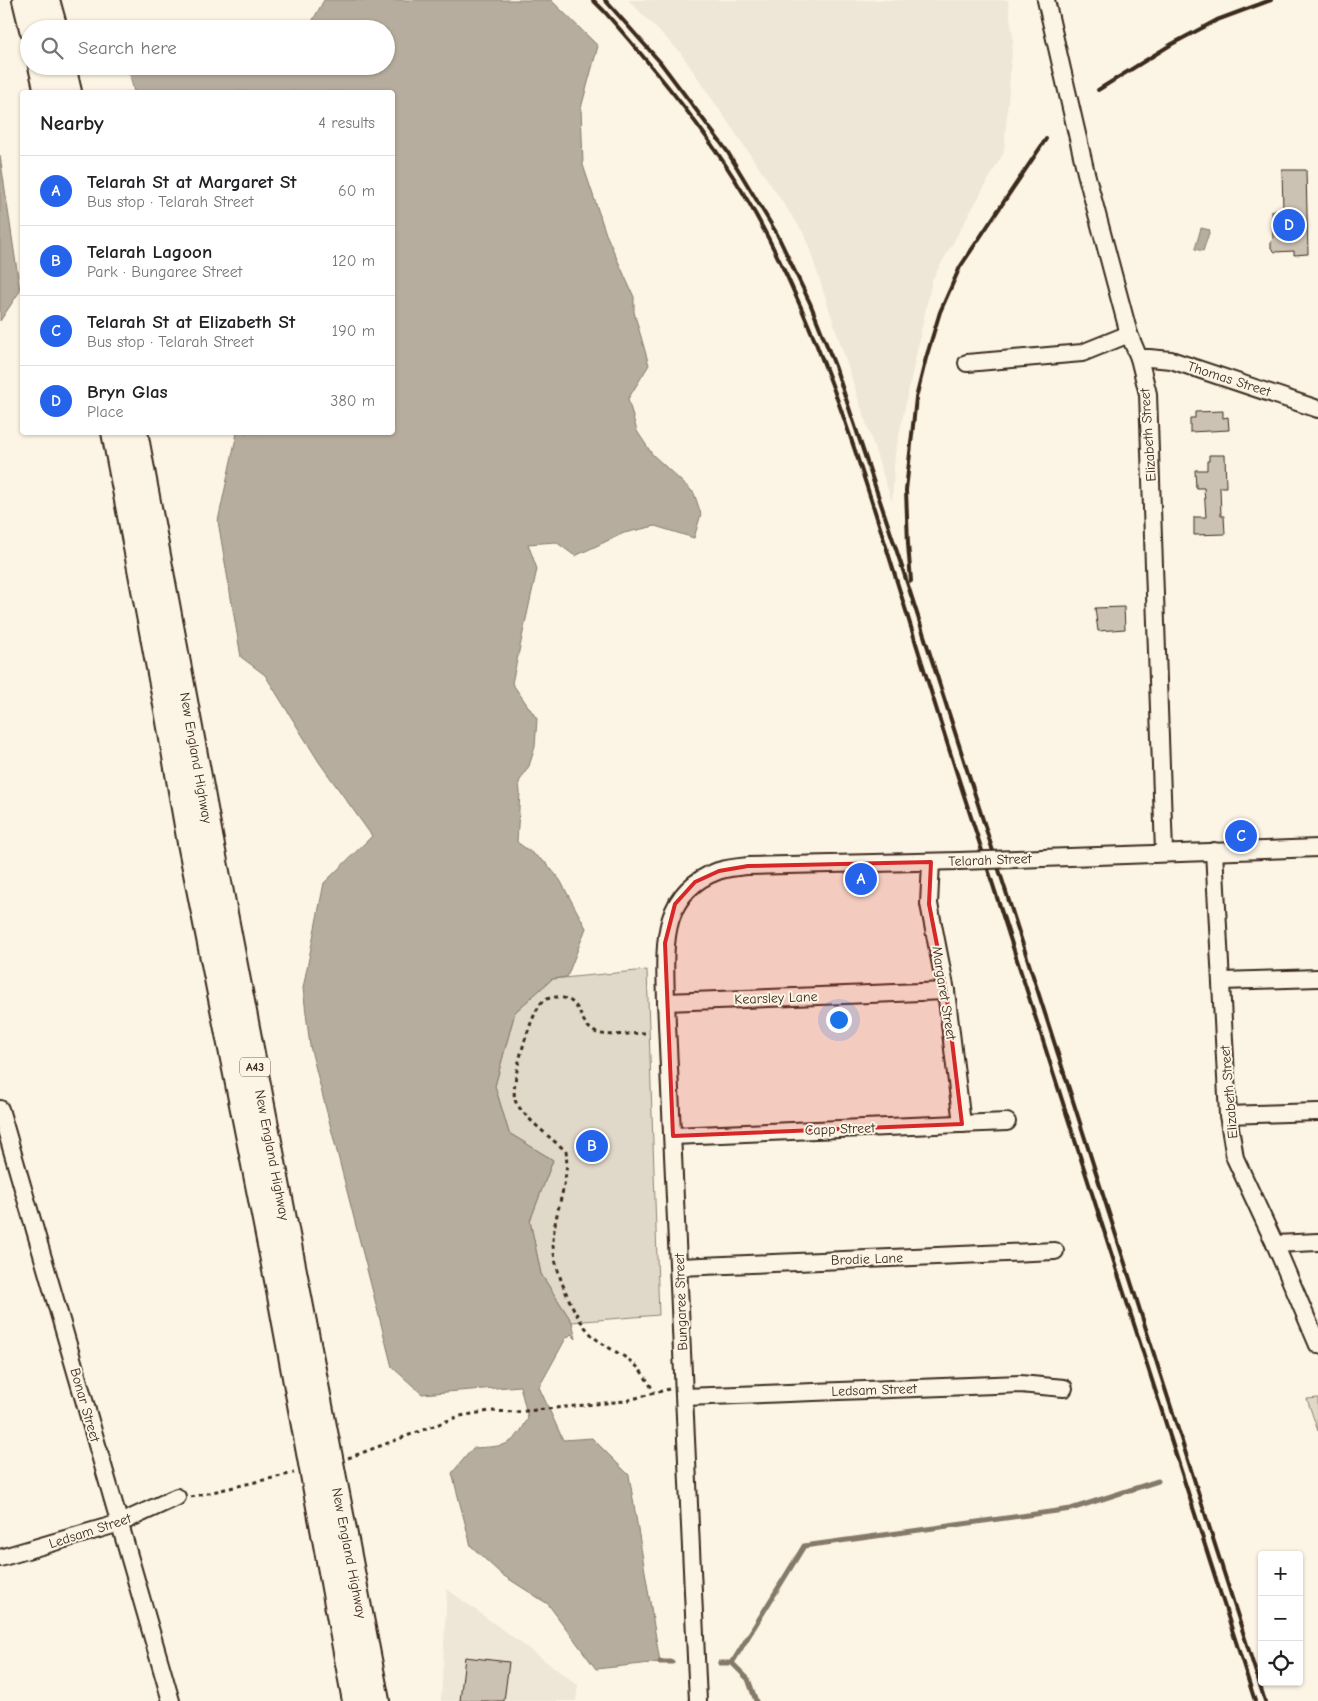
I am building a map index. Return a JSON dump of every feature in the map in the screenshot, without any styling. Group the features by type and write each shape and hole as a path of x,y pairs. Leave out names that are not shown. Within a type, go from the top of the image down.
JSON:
{"highway":[{"path":"25,0 30,20"},
{"path":"46,0 52,20"},
{"path":"43,75 47,90"},
{"path":"65,75 69,90"},
{"name":"New England Highway","path":"115,435 168,710 190,842 277,1280 355,1701"},
{"name":"New England Highway","path":"136,435 209,832 377,1701"}],"street":[{"name":"Elizabeth Street","path":"1046,0 1086,173 1129,334 1139,358 1148,394 1164,852"},
{"path":"967,363 1082,353 1129,334"},
{"name":"Thomas Street","path":"1139,358 1171,360 1318,409"},
{"name":"Telarah Street","path":"676,904 695,882 719,871 748,866 930,862 1164,852 1318,848"},
{"name":"Elizabeth Street","path":"1214,851 1228,1116 1235,1158 1275,1244 1318,1345"},
{"name":"Margaret Street","path":"930,862 929,904 946,991 962,1124"},
{"name":"Bungaree Street","path":"676,904 665,943 666,1002 698,1701"},
{"path":"1222,981 1318,978"},
{"name":"Kearsley Lane","path":"666,1002 946,991"},
{"name":"Bonar Street","path":"0,1109 171,1701"},
{"path":"1228,1116 1318,1112"},
{"name":"Capp Street","path":"673,1136 1007,1122"},
{"path":"1275,1244 1318,1242"},
{"name":"Brodie Lane","path":"679,1267 1055,1251"},
{"name":"Ledsam Street","path":"684,1397 1020,1384 1064,1388"},
{"name":"Ledsam Street","path":"0,1558 120,1523 177,1497"}],"path":[{"path":"646,1033 606,1034 594,1032 585,1024 577,1006 569,1000 554,997 544,1001 536,1011 519,1058 515,1082 515,1100 529,1120 566,1151 568,1164 554,1242 555,1262 561,1281 581,1322 593,1337 639,1368 654,1392"},
{"path":"347,1458 460,1416 490,1411 516,1412 625,1401 670,1388"},
{"path":"177,1497 194,1498 295,1473"}],"highlighted area":[{"path":"931,862 929,904 946,991 962,1124 673,1136 665,943 675,904 695,882 719,871 748,866"}],"shaded area":[{"path":"324,0 551,0 598,46 581,108 583,165 606,234 634,297 634,312 649,365 628,399 637,431 652,454 694,493 701,514 694,538 655,526 624,533 575,556 556,542 528,544 537,569 512,683 537,719 535,747 529,766 519,782 517,842 547,864 560,880 586,928 567,977 552,979 515,1012 495,1086 509,1133 553,1160 530,1221 541,1274 572,1322 576,1339 571,1334 565,1340 539,1387 563,1440 592,1438 629,1475 660,1662 596,1669 548,1604 501,1574 471,1546 452,1473 473,1448 506,1444 523,1428 528,1418 520,1386 422,1394 392,1367 310,1046 303,988 324,883 372,836 319,762 265,675 241,657 218,521 237,435 395,435 395,90 134,90 130,75 395,75 395,20 313,20"},
{"path":"628,0 1008,0 1013,39 1004,152 932,280 895,454 892,502 805,235 680,52"},
{"path":"0,156 20,291 0,321"},
{"path":"1201,228 1210,230 1203,251 1195,249"},
{"path":"647,970 659,1315 572,1322 541,1274 530,1221 553,1160 509,1133 495,1086 515,1012 552,979"},
{"path":"1318,1398 1318,1431 1307,1399"},
{"path":"447,1589 578,1685 576,1701 441,1701"}],"building":[{"path":"1282,170 1306,170 1308,254 1294,255 1294,251 1275,252 1271,248 1271,241 1273,239 1272,211 1283,211"},
{"path":"1223,411 1223,418 1228,417 1229,430 1190,432 1190,418 1195,418 1195,412"},
{"path":"1209,455 1225,455 1226,487 1220,487 1221,516 1224,516 1225,534 1194,535 1194,517 1206,517 1204,488 1196,488 1195,470 1207,470"},
{"path":"1124,607 1125,629 1098,631 1095,608"},
{"path":"465,1657 509,1662 504,1701 460,1701"}],"waterway":[{"path":"732,1663 804,1546 1071,1509 1158,1481"},
{"path":"660,1662 672,1662"},
{"path":"720,1663 732,1663 748,1679 756,1701"}],"railway":[{"path":"593,0 646,60 724,162 757,217 796,295 813,335 871,498 952,757 1255,1701"},
{"path":"605,0 660,62 727,151 777,234 810,303 835,366 904,573 1265,1701"},
{"path":"1098,90 1172,44 1217,20 1271,0"},
{"path":"911,581 906,490 916,398 940,312 960,267 1046,139"}],"place":[{"name":"Bryn Glas","path":"1289,225"},
{"name":"Telarah St at Elizabeth St","path":"1241,836"},
{"name":"Telarah St at Margaret St","path":"861,879"},
{"name":"Telarah Lagoon","path":"592,1146"}]}
